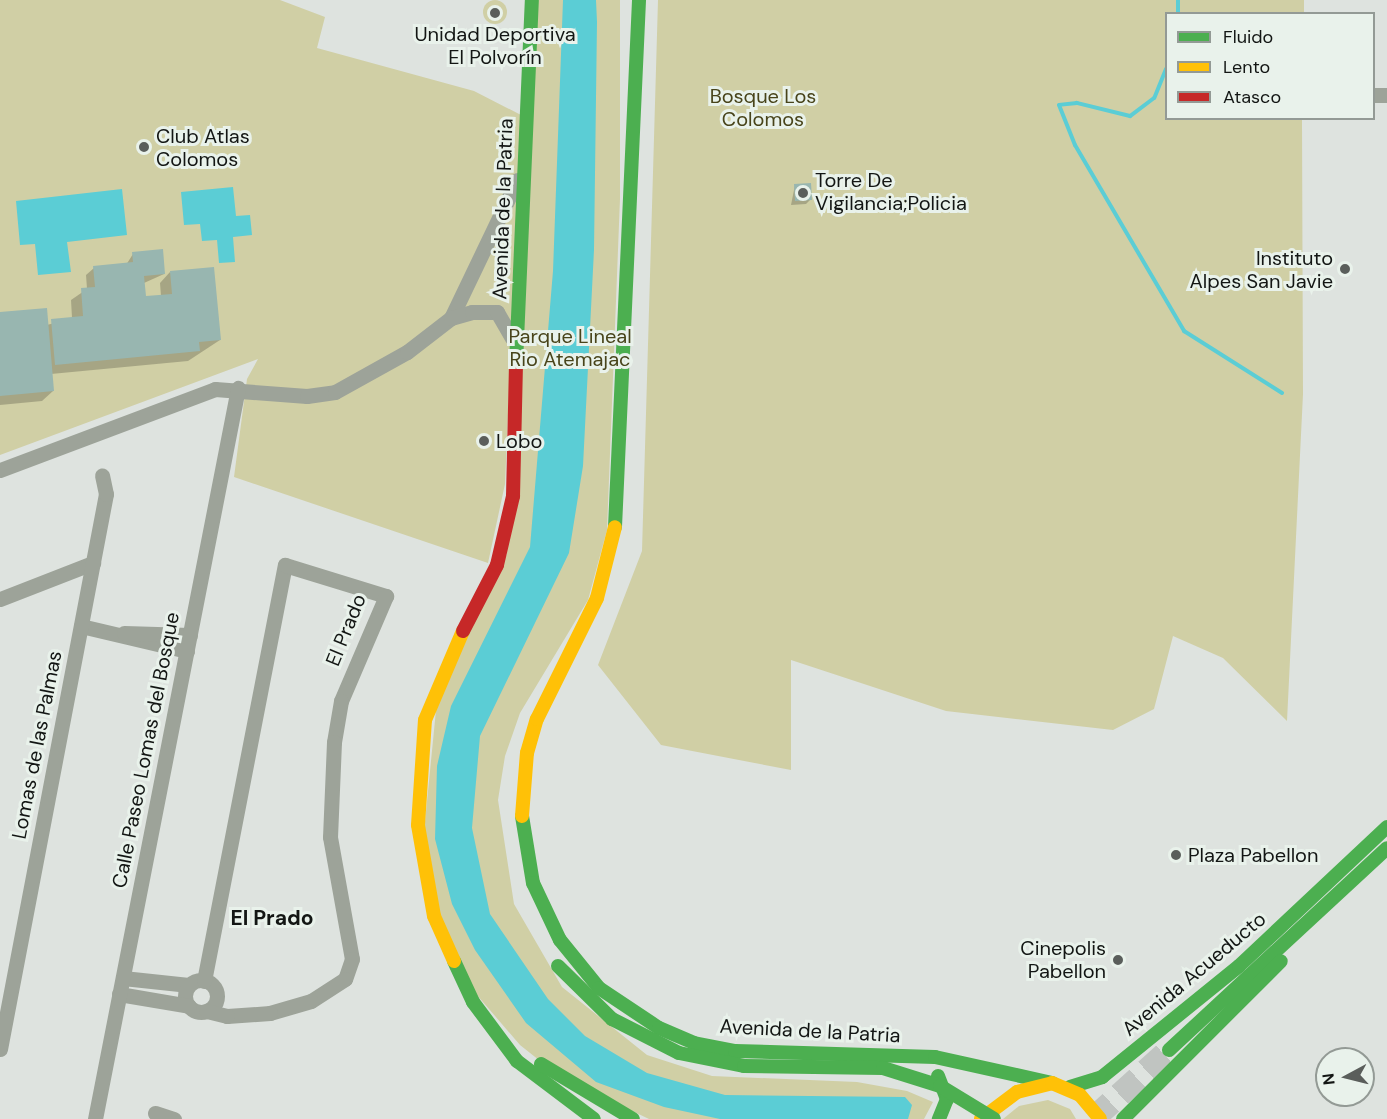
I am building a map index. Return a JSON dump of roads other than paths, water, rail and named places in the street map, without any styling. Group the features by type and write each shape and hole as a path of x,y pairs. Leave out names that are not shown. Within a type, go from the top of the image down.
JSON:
{"main road":[{"name":"Avenida de la Patria","path":"532,0 521,171 518,418 508,530 497,565 438,681 426,720 418,788 421,852 434,916 473,1002 517,1061 594,1119"},
{"name":"Avenida de la Patria","path":"639,0 615,530 597,598 537,719 522,788 528,863 560,940 599,988 624,1007 694,1043 735,1051 968,1060 1070,1087"},
{"name":"Avenida de la Patria","path":"510,844 509,789 517,745 542,686 575,640"},
{"name":"Avenida Acueducto","path":"1070,1087 1102,1077 1239,966 1387,827"},
{"path":"1169,1050 1387,848"},
{"path":"1123,1119 1387,863"},
{"path":"513,864 528,911"},
{"name":"Avenida de la Patria","path":"541,938 558,966 612,1020 679,1053 744,1066 882,1068 940,1086 994,1119"},
{"name":"Avenida de la Patria","path":"473,1002 558,1076 633,1119"},
{"path":"847,1055 938,1076 947,1099 939,1119"},
{"path":"981,1119 1017,1092 1052,1083"},
{"path":"1070,1087 1100,1119"}],"street":[{"path":"451,318 521,171"},
{"path":"0,470 177,400 238,388 306,396 335,392 407,352 451,318 486,309 506,320 518,418"},
{"name":"Calle Paseo Lomas del Bosque","path":"95,1119 238,388"},
{"name":"Lomas de las Palmas","path":"0,1049 106,494 102,476"},
{"path":"0,599 93,563"},
{"name":"El Prado","path":"196,983 285,565 386,596 344,691 334,742 330,837 352,959 345,979 311,1001 270,1013 227,1016 207,1011"},
{"path":"81,626 123,633 190,635"},
{"path":"123,633 152,646 187,651"},
{"path":"119,994 207,1011 216,994 196,983 170,987 123,978"},
{"path":"189,1006 196,983"},
{"path":"155,1113 174,1119"}],"water":[{"path":"563,0 596,0 597,22 594,250 583,466 569,553 480,736 472,828 490,914 548,999 585,1036 647,1073 725,1095 905,1097 912,1105 908,1119 720,1119 664,1107 596,1082 526,1023 475,950 452,904 435,839 437,766 451,706 530,547 553,271"},
{"path":"233,187 236,216 250,215 252,235 233,237 235,262 219,263 217,240 202,241 200,224 184,225 181,192"},
{"path":"122,189 127,235 67,242 71,272 38,275 35,244 20,245 16,201"}],"waterway":[{"path":"1178,0 1178,12"},
{"path":"1165,71 1154,98 1130,116 1077,103 1059,105 1075,145 1184,331 1282,393"}],"tunnel":[{"path":"1093,1119 1169,1050"}],"place":[{"name":"Unidad Deportiva El Polvorín","path":"495,13"},
{"name":"Club Atlas Colomos","path":"144,147"},
{"name":"Torre De Vigilancia;Policia","path":"803,193"},
{"name":"Instituto Alpes San Javie","path":"1345,269"},
{"name":"Lobo","path":"484,441"},
{"name":"Plaza Pabellon","path":"1176,855"},
{"name":"Cinepolis Pabellon","path":"1118,960"}],"district":[{"name":"El Prado","path":"272,918"}],"park label":[{"name":"Bosque Los Colomos","path":"763,108"},
{"name":"Parque Lineal Rio Atemajac","path":"570,348"}]}
